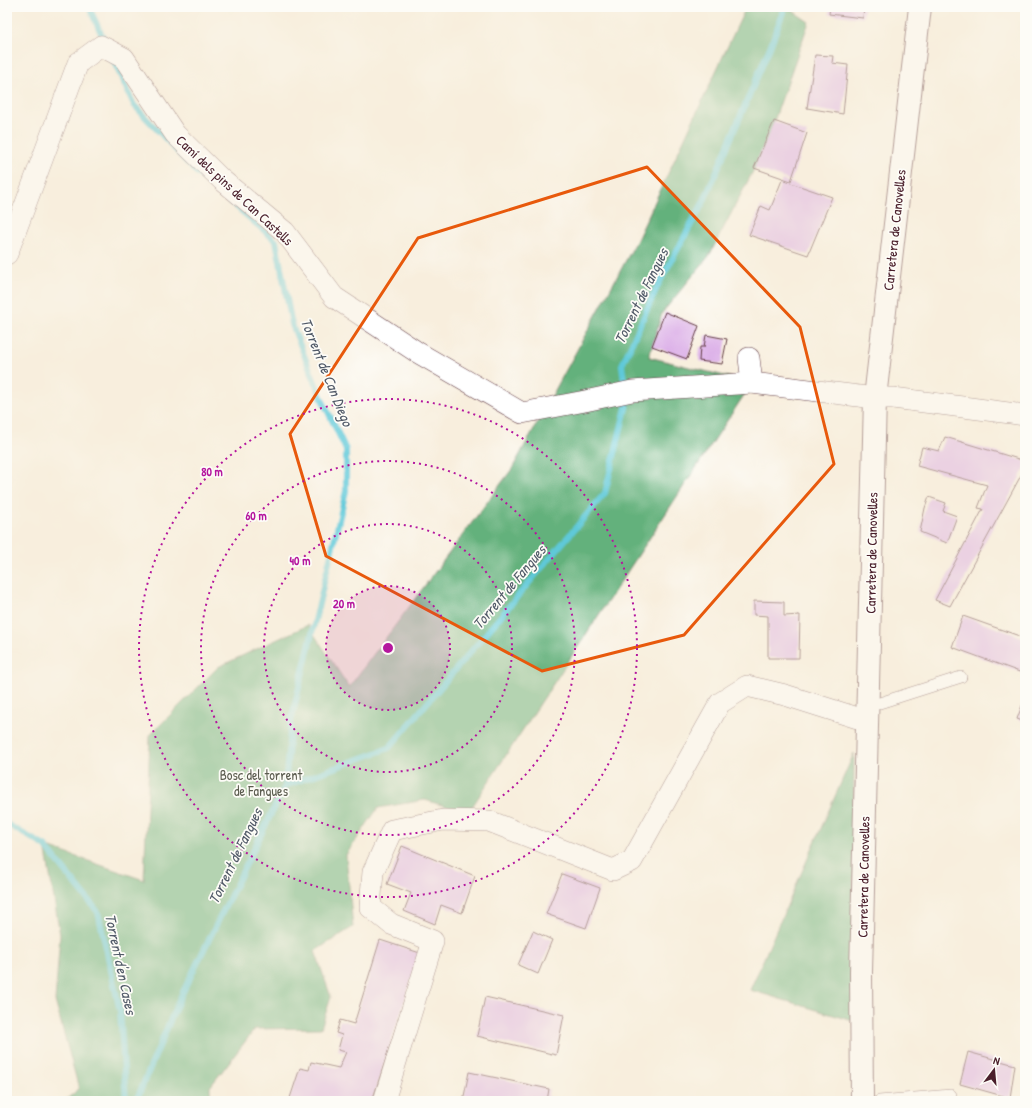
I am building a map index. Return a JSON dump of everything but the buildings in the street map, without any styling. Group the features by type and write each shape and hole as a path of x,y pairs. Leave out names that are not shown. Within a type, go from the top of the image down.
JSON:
{"street":[{"name":"Carretera de Canovelles","path":"862,1101 861,972 875,398 920,7"},
{"name":"Camí dels pins de Can Castells","path":"7,254 78,63 101,46 124,58 174,134 222,180 285,232 334,297 416,352 522,413 624,392 752,383 875,398 893,398 1025,415"},
{"path":"749,358 752,383"},
{"path":"384,1101 433,941 391,924 370,907 373,872 392,830 443,820 489,821 613,870 632,861 720,703 747,686 867,714"}],"lane":[{"path":"867,714 961,677"},
{"path":"879,1101 951,1095"}],"highlighted area":[{"path":"647,167 800,327 834,464 684,635 542,671 326,556 290,434 418,238"}],"green space":[{"name":"Bosc del torrent de Fangues","path":"746,7 787,7 809,22 763,152 709,256 662,313 649,357 752,383 468,813 425,800 378,808 346,855 353,927 315,951 331,997 321,1028 255,1029 210,1087 211,1101 64,1101 79,1089 55,1001 60,935 45,846 144,880 150,735 218,667 308,625 349,687 512,469 636,242"},
{"path":"854,753 853,1021 750,990"}],"waterway":[{"name":"Torrent de Can Diego","path":"89,7 105,42"},
{"name":"Torrent de Fangues","path":"136,1101 178,1002 285,786 389,748 605,493 627,404 622,365 658,285 704,201 770,47 785,7"},
{"name":"Torrent de Can Diego","path":"113,60 134,105 196,172 276,241 292,325 321,397 346,450 346,491 291,721 285,786"},
{"name":"Torrent d'en Cases","path":"7,824 45,846 98,912 120,1011 126,1101"}]}
